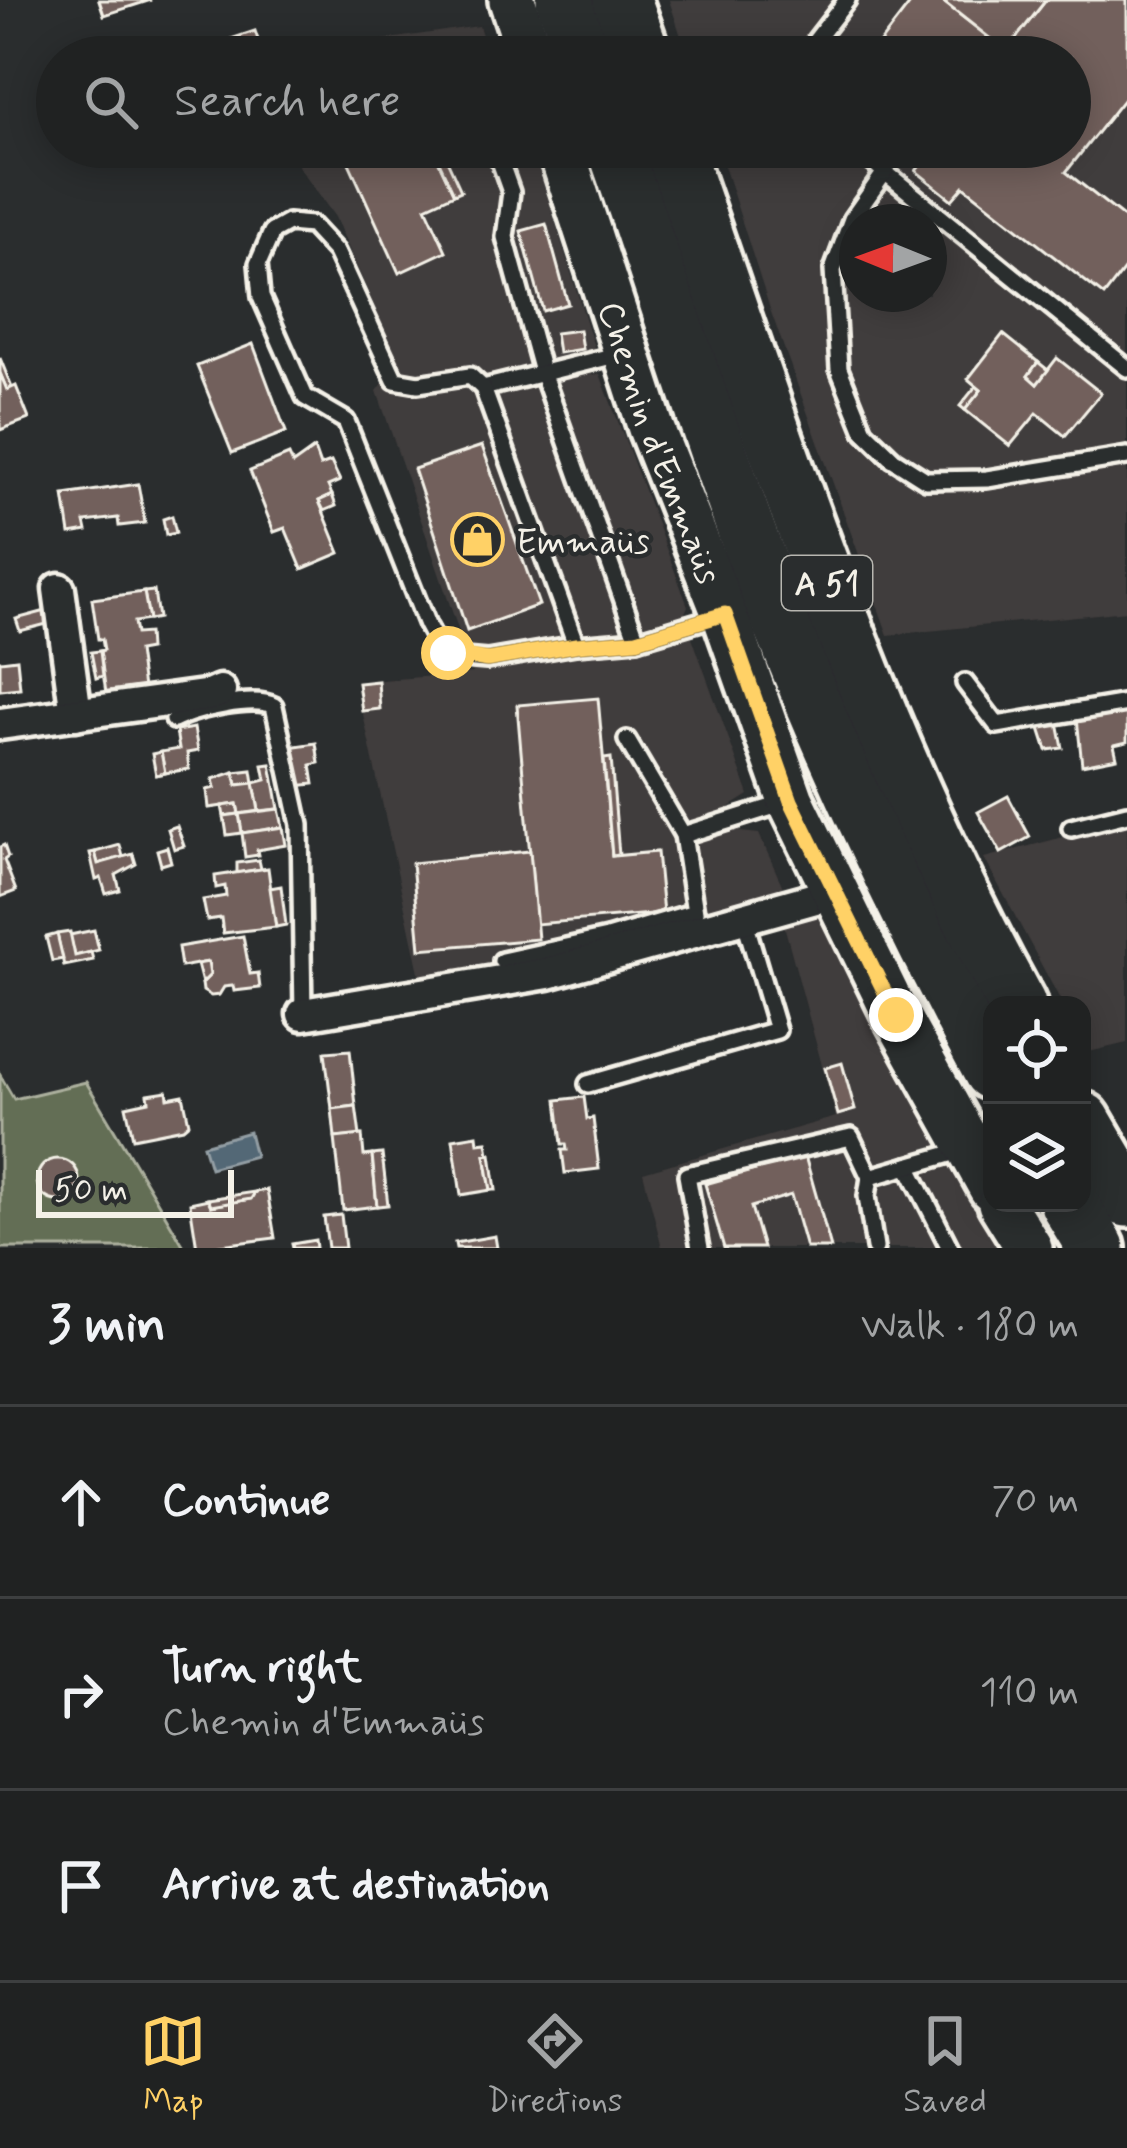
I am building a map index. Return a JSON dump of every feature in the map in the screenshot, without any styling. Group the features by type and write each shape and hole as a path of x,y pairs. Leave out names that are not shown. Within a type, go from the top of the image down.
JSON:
{"highway":[{"path":"549,36 565,0"},
{"path":"622,0 635,36"},
{"name":"A 51","path":"623,168 739,509 790,641 909,914 983,1054"},
{"name":"A 51","path":"680,168 827,585 911,791 1013,996"},
{"path":"1091,1136 1127,1198"},
{"path":"1074,1212 1096,1248"}],"street":[{"path":"512,0 530,36"},
{"name":"Chemin d'Emmaüs","path":"567,168 652,428 791,801 833,893 983,1172"},
{"path":"59,589 76,714"},
{"path":"0,724 220,691"},
{"path":"303,1014 548,974 833,893"},
{"path":"1007,1212 1029,1248"}],"lane":[{"path":"819,36 848,0"},
{"path":"502,168 511,192 505,237 542,372 637,640"},
{"path":"880,168 1127,368"},
{"path":"885,172 852,219 833,270 839,369 864,431 892,459 926,480 987,479 1127,456"},
{"path":"576,645 483,388 470,376 418,384 395,380 336,252 310,225 288,223 272,232 258,265 261,297 305,397 346,421 440,649 487,660 637,640 725,614"},
{"path":"483,388 627,352"},
{"path":"965,683 997,725 1127,703"},
{"path":"174,720 187,713 257,700 274,706 300,825 303,1014"},
{"path":"502,962 695,912 682,836 627,740"},
{"path":"682,836 791,801"},
{"path":"1071,828 1127,814"},
{"path":"588,1084 777,1030 744,918"},
{"path":"700,1248 687,1174 851,1136 870,1177 866,1196 875,1248"},
{"path":"870,1177 970,1148"},
{"path":"908,1166 950,1248"}],"shaded area":[{"path":"669,0 1127,0 1127,611 888,635 771,312 725,168 1091,168 1091,36 681,36"},
{"path":"479,26 482,36 410,36"},
{"path":"299,168 539,168 595,350 587,351 592,375 600,374 688,606 684,615 749,795 730,807 741,832 759,834 787,896 422,986 356,682 473,673 377,391 399,362 335,217"},
{"path":"1127,820 1127,1043 1091,1052 1091,996 1058,996 984,858"},
{"path":"827,911 926,1093 914,1098 1001,1248 662,1248 643,1172 836,1117 781,914"}],"green space":[{"path":"0,1075 14,1099 86,1082 185,1248 0,1248"}],"water":[{"path":"249,1132 255,1156 210,1168 203,1145"}],"building":[{"path":"99,0 151,0 104,15"},
{"path":"913,0 941,0 987,36 885,36"},
{"path":"941,0 1046,0 1018,36 987,36"},
{"path":"1046,0 1127,0 1127,95 1091,140 1091,36 1018,36"},
{"path":"351,168 442,168 454,194 426,207 446,251 399,273"},
{"path":"442,168 451,168 461,191 454,194"},
{"path":"1069,168 1066,172 1127,220 1127,266 1104,296 964,186 952,200 916,171"},
{"path":"546,224 568,304 543,311 521,231"},
{"path":"579,330 582,349 558,353 555,333"},
{"path":"1003,334 1038,362 1028,376 1037,384 1057,358 1101,393 1065,436 1037,413 1010,446 965,410 981,390 968,379"},
{"path":"253,344 286,432 232,453 197,366"},
{"path":"0,358 12,388 7,390 0,373"},
{"path":"1038,362 1048,370 1037,384 1028,376"},
{"path":"0,373 7,390 16,386 29,419 0,430"},
{"path":"976,386 981,390 965,410 960,406"},
{"name":"Emmaüs","path":"482,446 539,605 467,631 414,469"},
{"path":"314,449 320,466 331,462 340,481 328,486 332,495 319,501 340,553 302,569 285,528 274,532 250,471 289,455 293,464"},
{"path":"138,484 145,523 119,526 118,518 85,522 87,531 70,534 64,495"},
{"path":"332,495 336,506 324,511 319,501"},
{"path":"172,516 176,533 166,535 163,519"},
{"path":"154,591 158,618 149,620 144,592"},
{"path":"144,592 149,620 134,622 136,634 148,633 149,649 138,651 143,688 106,693 100,651 104,650 92,599"},
{"path":"57,608 58,621 20,631 16,619"},
{"path":"100,651 103,676 96,678 91,652"},
{"path":"17,659 20,688 0,690 0,661"},
{"path":"378,681 380,709 362,711 358,683"},
{"path":"598,698 612,856 657,852 663,913 536,924 517,705"},
{"path":"1127,711 1127,742 1114,745 1117,758 1082,765 1077,718"},
{"path":"1058,723 1063,748 1047,750 1039,725"},
{"path":"194,728 198,751 187,753 189,769 165,773 161,752 179,749 176,731"},
{"path":"316,743 319,763 311,765 314,784 295,786 289,747"},
{"path":"161,752 165,773 156,775 152,754"},
{"path":"611,758 619,855 612,856 604,759"},
{"path":"271,764 279,809 259,811 254,783 266,780 263,765"},
{"path":"252,770 254,783 237,785 234,772"},
{"path":"234,772 237,785 254,783 259,811 239,814 237,804 209,808 207,790 215,788 213,779"},
{"path":"1008,796 1030,837 1001,853 978,812"},
{"path":"237,804 239,814 224,816 222,806"},
{"path":"279,809 283,827 242,833 239,814"},
{"path":"239,814 242,833 227,835 224,816"},
{"path":"177,826 184,846 174,849 168,829"},
{"path":"283,827 286,845 245,857 242,833"},
{"path":"4,845 8,857 4,860 16,891 0,897 0,847"},
{"path":"120,845 123,857 98,864 95,852"},
{"path":"167,847 171,862 161,865 157,850"},
{"path":"530,851 538,939 420,949 412,863"},
{"path":"95,852 98,864 133,854 136,864 116,875 120,890 106,894 101,878 96,880 90,853"},
{"path":"259,860 261,869 237,873 237,863"},
{"path":"268,868 276,927 223,933 221,918 207,920 203,900 226,896 225,886 216,888 215,876"},
{"path":"281,886 286,925 276,927 270,888"},
{"path":"94,930 99,950 75,956 70,935"},
{"path":"70,932 75,956 91,952 93,960 64,966 57,934"},
{"path":"57,934 63,959 52,961 46,937"},
{"path":"243,936 250,974 258,973 260,988 234,991 233,986 224,987 219,995 211,996 203,991 202,983 210,975 208,962 181,967 178,947"},
{"path":"208,962 210,975 202,983 197,964"},
{"path":"350,1050 356,1106 332,1109 325,1052"},
{"path":"842,1063 855,1110 838,1115 825,1068"},
{"path":"167,1091 168,1098 183,1095 189,1123 133,1138 126,1106 149,1101 148,1094"},
{"path":"584,1097 587,1119 593,1118 599,1169 565,1173 562,1150 567,1150 562,1144 557,1100"},
{"path":"356,1106 360,1136 335,1138 332,1109"},
{"path":"362,1135 364,1156 372,1155 377,1206 343,1210 335,1138"},
{"path":"477,1135 478,1143 487,1142 491,1190 461,1195 453,1139"},
{"path":"382,1154 388,1205 377,1206 372,1155"},
{"path":"491,1154 496,1190 491,1190 485,1155"},
{"path":"805,1156 831,1248 806,1248 791,1195 751,1207 763,1248 724,1248 705,1184"},
{"path":"58,1159 73,1165 79,1180 73,1195 58,1201 43,1195 37,1180 43,1165"},
{"path":"267,1190 275,1238 197,1248 190,1203 208,1199 211,1206 251,1199 255,1192"},
{"path":"255,1192 251,1199 211,1206 208,1199"},
{"path":"341,1215 345,1248 328,1248 324,1217"},
{"path":"495,1236 497,1248 456,1248 455,1243"},
{"path":"315,1240 316,1248 293,1248 292,1244"}],"place":[{"name":"Emmaüs","path":"477,540"}],"route":[{"path":"448,653 487,660 637,640 725,614 791,801 896,1015"}]}
